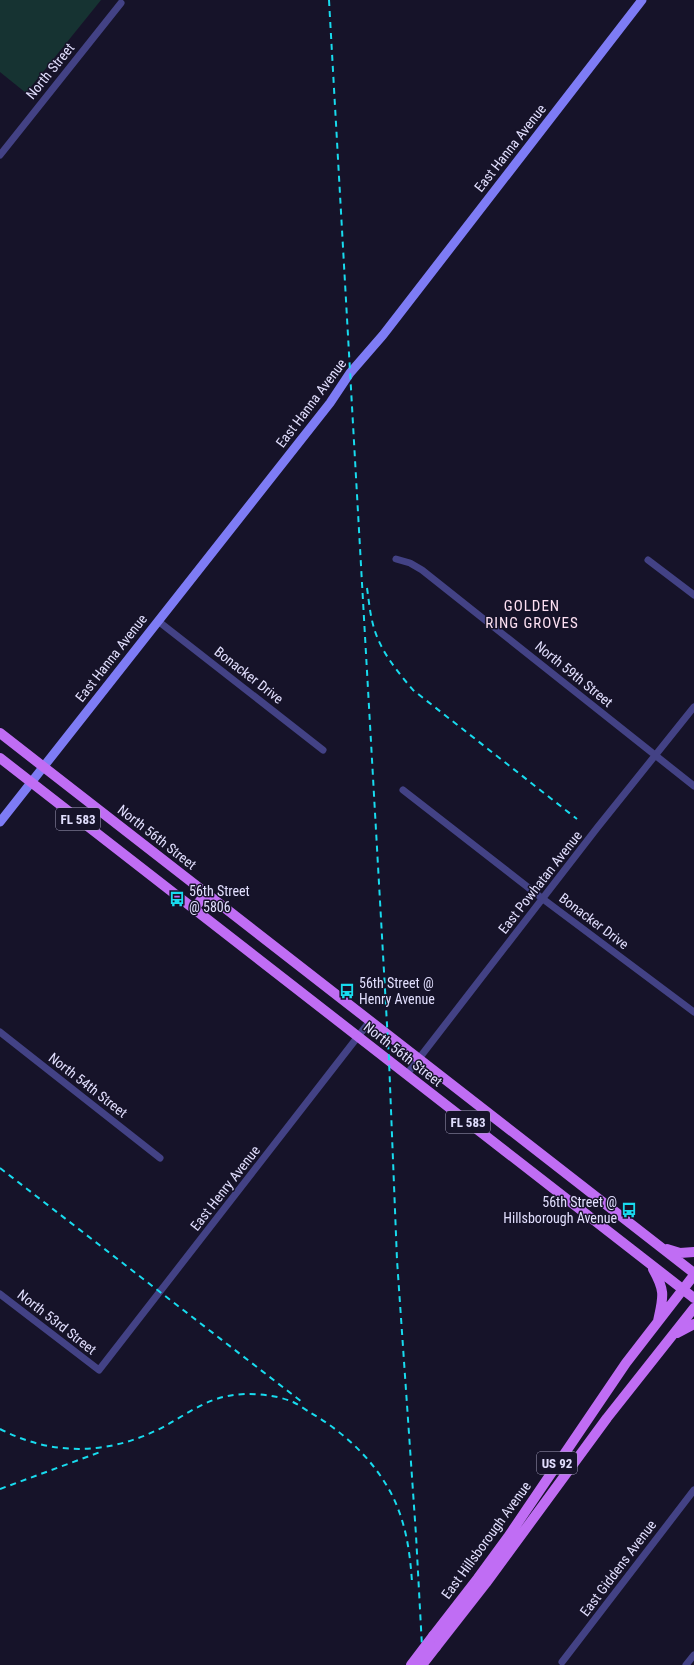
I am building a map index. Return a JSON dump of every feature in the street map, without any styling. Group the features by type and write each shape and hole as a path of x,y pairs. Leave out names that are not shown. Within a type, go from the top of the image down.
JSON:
{"main road":[{"name":"North 56th Street","path":"0,732 694,1274"},
{"name":"North 56th Street","path":"0,758 694,1298"},
{"path":"194,909 206,893"},
{"path":"661,1247 680,1253 694,1252"},
{"path":"650,1264 661,1284 663,1294 657,1324"},
{"name":"East Hillsborough Avenue","path":"411,1665 499,1549 609,1388 694,1274"},
{"name":"East Hillsborough Avenue","path":"422,1665 486,1584 607,1418 694,1308"},
{"path":"672,1336 694,1324"}],"street":[{"name":"East Hanna Avenue","path":"0,822 330,402 350,373 383,335 642,0"},
{"name":"North Street","path":"0,155 121,4"},
{"name":"North 59th Street","path":"396,559 410,563 422,570 694,786"},
{"path":"648,560 694,595"},
{"name":"Bonacker Drive","path":"158,621 323,750"},
{"name":"East Powhatan Avenue","path":"407,1074 597,828 694,707"},
{"name":"Bonacker Drive","path":"403,790 543,899 694,1012"},
{"name":"East Henry Avenue","path":"99,1370 370,1021"},
{"name":"North 54th Street","path":"0,1032 160,1158"},
{"name":"North 53rd Street","path":"0,1294 99,1370"},
{"name":"East Giddens Avenue","path":"562,1662 694,1490"},
{"path":"686,1665 694,1655"}],"green space":[{"path":"0,0 101,0 26,93 0,72"}],"railway":[{"path":"329,0 389,1060 397,1260 416,1535 423,1665"},
{"path":"367,588 377,637 395,668 413,690 577,819"},
{"path":"0,1168 302,1402"},
{"path":"0,1429 20,1438 62,1448 82,1449 103,1447 124,1443 145,1436 203,1404 220,1398 252,1394 286,1399 324,1421 347,1439 368,1460 386,1484 393,1497 404,1528 409,1549 412,1582"},
{"path":"0,1489 103,1451"}],"place":[{"name":"56th Street @ 5806","path":"177,899"},
{"name":"56th Street @ Henry Avenue","path":"347,991"},
{"name":"56th Street @ Hillsborough Avenue","path":"629,1210"}],"district":[{"name":"GOLDEN RING GROVES","path":"532,614"}]}
